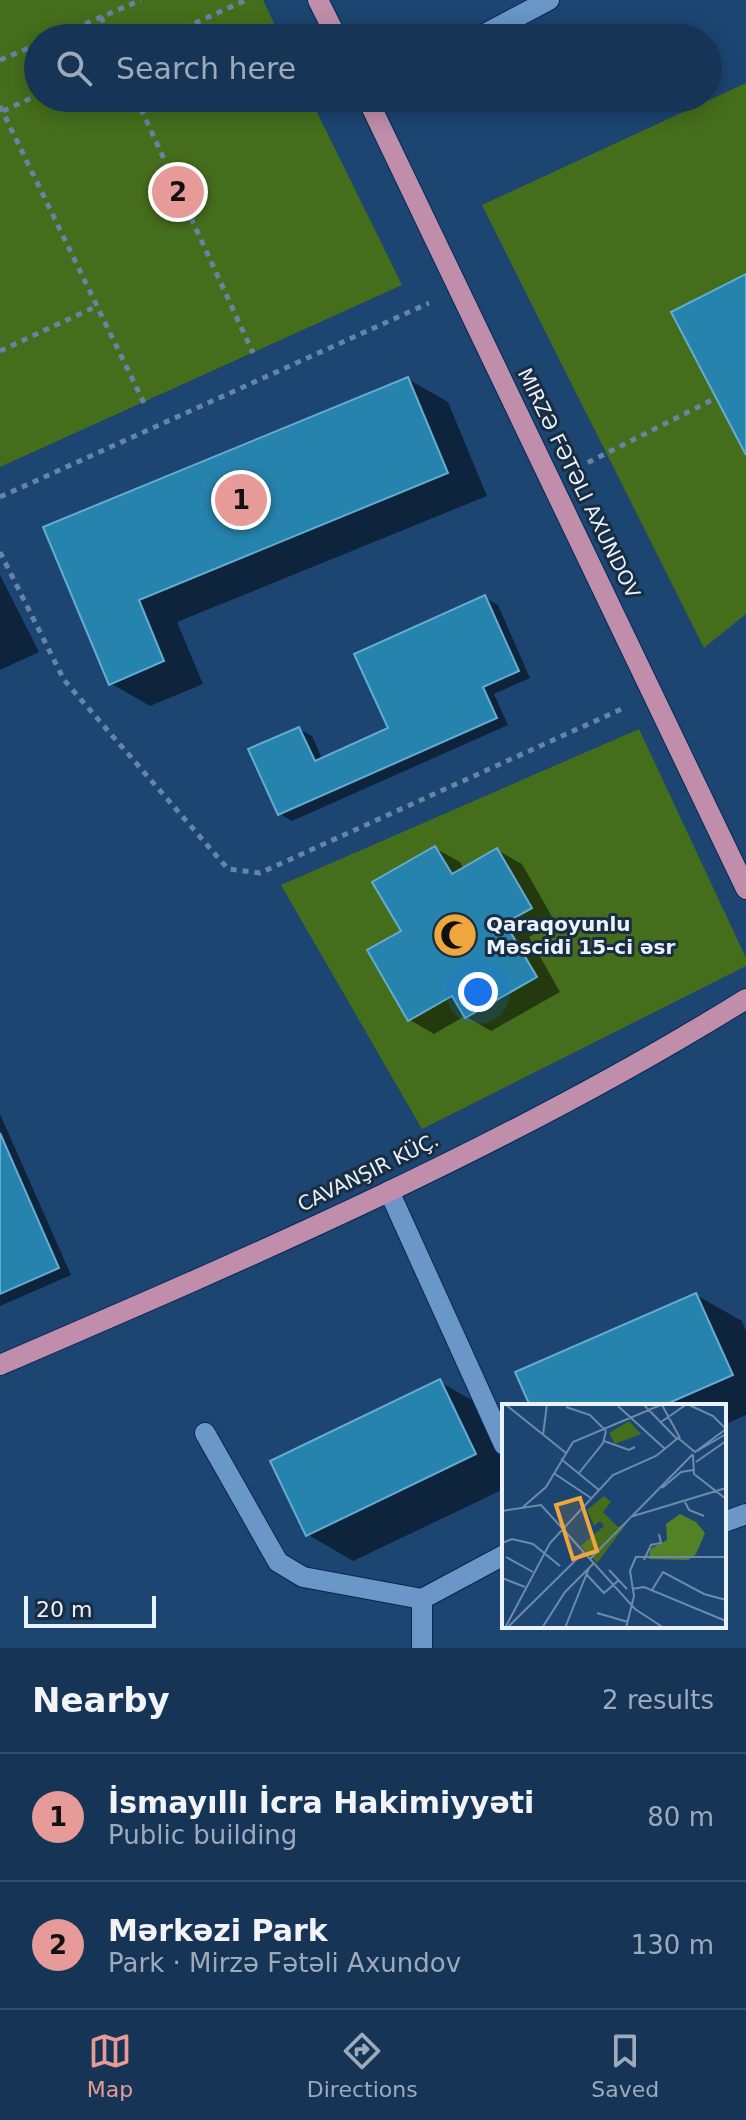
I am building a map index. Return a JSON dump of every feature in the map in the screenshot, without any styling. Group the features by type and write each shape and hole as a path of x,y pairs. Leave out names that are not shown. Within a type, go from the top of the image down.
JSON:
{"main road":[{"path":"318,0 330,24"},
{"name":"MIRZƏ FƏTƏLI AXUNDOV","path":"374,112 746,889"},
{"path":"0,1365 389,1191 605,1081 746,999"}],"street":[{"path":"504,24 549,0"},
{"path":"389,1191 502,1441"},
{"path":"205,1433 278,1562 303,1577 422,1599 502,1556"},
{"path":"726,1521 746,1514"},
{"path":"422,1599 422,1648"}],"path":[{"path":"85,24 141,0"},
{"path":"193,24 246,0"},
{"path":"101,17 104,24"},
{"path":"0,60 24,50"},
{"path":"24,101 1,110 144,403"},
{"path":"142,112 253,353"},
{"path":"0,497 459,290"},
{"path":"0,351 97,306"},
{"path":"551,481 716,398"},
{"path":"0,552 64,680 228,869 260,873 654,695"}],"green space":[{"path":"0,0 263,0 274,24 24,24 24,112 317,112 402,285 0,467"},
{"path":"746,83 746,614 704,648 482,205 683,112 722,112 722,94"},
{"path":"639,729 746,958 746,966 422,1129 281,885"}],"building":[{"path":"746,274 746,455 671,312"},
{"path":"408,377 448,473 139,600 164,661 109,685 43,527"},
{"path":"485,595 519,671 483,687 497,718 278,815 248,749 299,727 315,761 388,728 354,654"},
{"path":"435,846 452,874 497,848 532,908 505,923 537,977 465,1018 452,996 408,1021 367,950 401,931 372,882"},
{"path":"0,1133 59,1268 0,1294"},
{"path":"696,1293 733,1375 667,1404 529,1404 515,1372"},
{"path":"440,1379 476,1454 306,1536 270,1461"}],"place":[{"name":"Mərkəzi Park","path":"178,192"},
{"name":"İsmayıllı İcra Hakimiyyəti","path":"241,500"},
{"name":"Qaraqoyunlu Məscidi 15-ci əsr","path":"455,935"}]}
